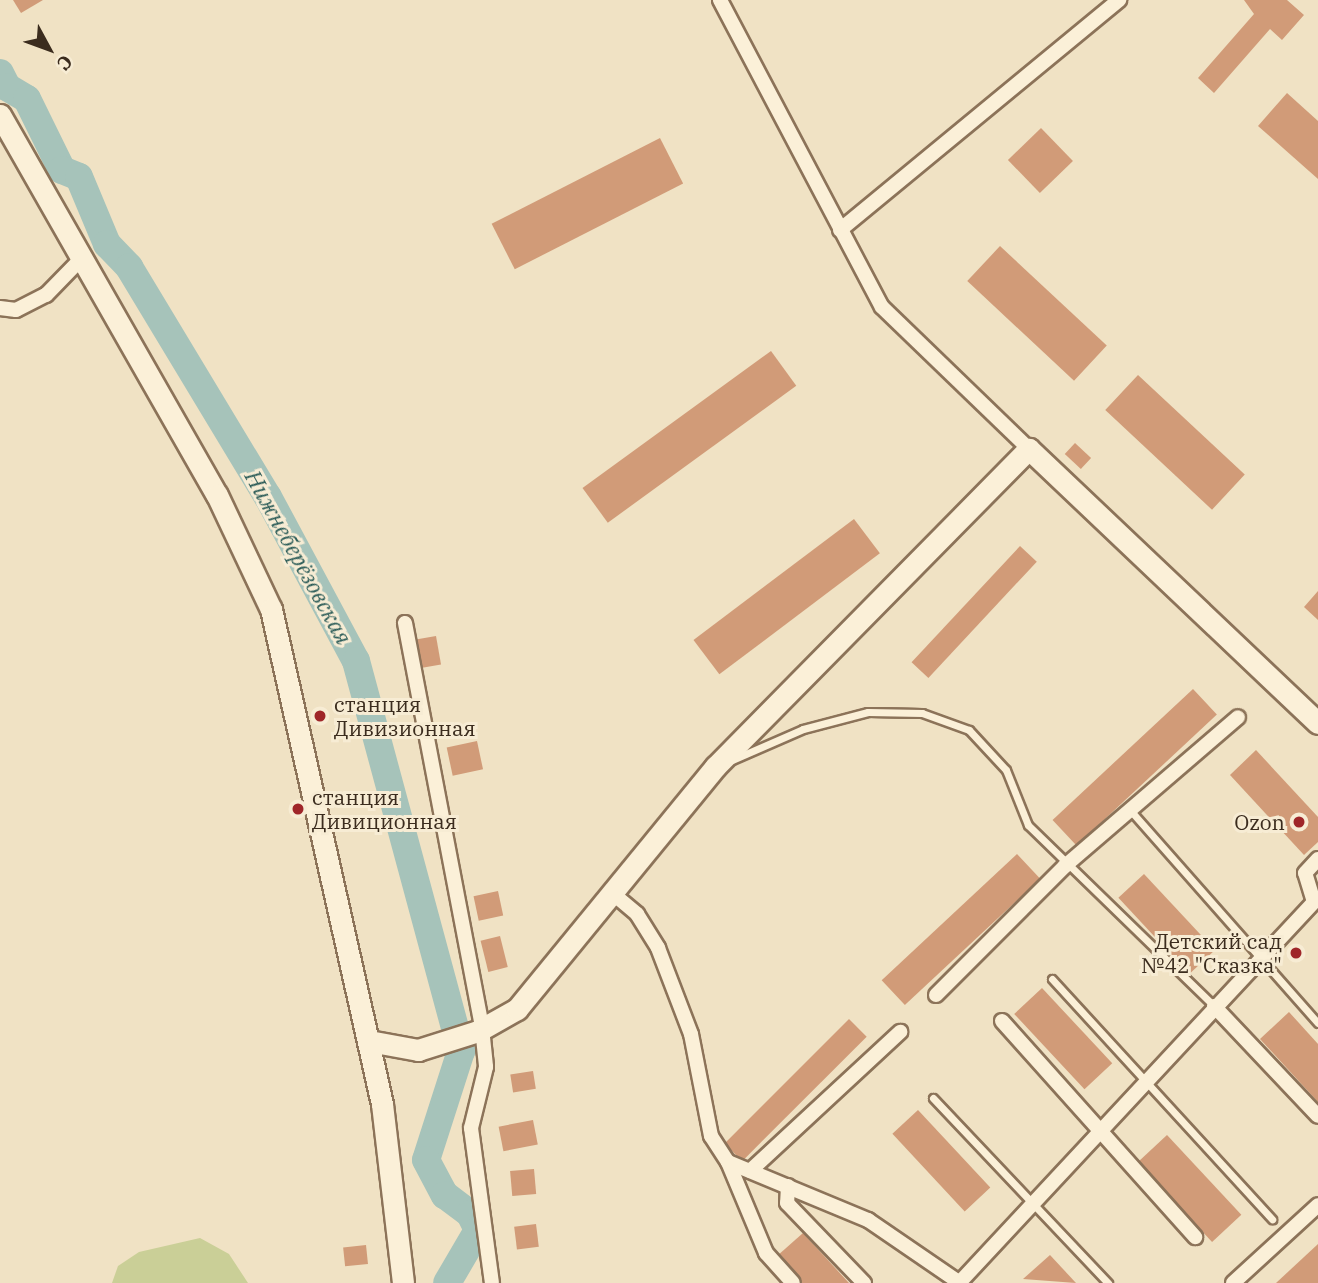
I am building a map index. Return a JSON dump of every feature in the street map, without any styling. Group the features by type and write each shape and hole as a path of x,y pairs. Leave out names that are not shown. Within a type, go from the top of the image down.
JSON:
{"street":[{"path":"720,0 840,230 899,328 1318,723"},
{"path":"840,230 1119,0"},
{"path":"0,115 256,567 320,812 369,1041 403,1283"},
{"path":"0,308 16,310 46,295 81,258"},
{"path":"369,1041 418,1049 482,1028 517,1009 715,767 1029,449"},
{"path":"405,623 482,1028 486,1067 471,1128 492,1283"},
{"path":"936,995 1065,866 1238,717"},
{"path":"728,1162 868,1220 960,1282 1030,1200 1314,902 1305,873 1318,859"},
{"path":"611,892 637,915 658,948 691,1034 711,1136 728,1162 766,1253 793,1283"},
{"path":"1214,1006 1318,1116"},
{"path":"1002,1021 1195,1237"},
{"path":"750,1171 900,1032"},
{"path":"788,1186 788,1203 864,1283"},
{"path":"1234,1283 1318,1205"}],"lane":[{"path":"715,767 834,720 900,709 922,713 969,730 994,751 1028,825 1065,866 1139,927 1214,1006"},
{"path":"1130,810 1318,1023"},
{"path":"1052,979 1272,1219"},
{"path":"933,1098 1108,1283"}],"green space":[{"path":"200,1238 229,1254 248,1283 112,1283 118,1266 139,1252"}],"building":[{"path":"13,0 43,0 21,13"},
{"path":"1244,0 1287,0 1304,15 1282,40 1270,29 1214,93 1198,78 1254,14"},
{"path":"1287,93 1318,121 1318,179 1258,126"},
{"path":"1041,128 1073,161 1040,193 1008,160"},
{"path":"660,138 683,183 515,269 492,224"},
{"path":"1000,246 1107,346 1074,381 967,281"},
{"path":"771,351 796,386 608,523 582,488"},
{"path":"1138,375 1245,475 1212,510 1105,410"},
{"path":"1075,443 1091,458 1081,469 1065,454"},
{"path":"854,519 880,553 719,674 693,640"},
{"path":"1020,546 1037,562 928,678 912,662"},
{"path":"1318,591 1318,620 1304,607"},
{"path":"436,636 441,665 422,668 417,639"},
{"path":"1193,689 1217,715 1076,846 1053,820"},
{"path":"477,741 483,769 453,776 447,747"},
{"path":"1256,750 1318,817 1318,842 1304,855 1230,775"},
{"path":"1017,854 1040,879 905,1005 882,980"},
{"path":"1144,874 1215,950 1189,974 1118,898"},
{"path":"498,891 503,915 479,921 474,896"},
{"path":"500,936 508,967 488,972 481,941"},
{"path":"1042,988 1112,1063 1084,1089 1014,1014"},
{"path":"1289,1012 1318,1044 1318,1102 1260,1039"},
{"path":"849,1019 867,1037 742,1161 725,1143"},
{"path":"533,1071 536,1089 513,1092 510,1075"},
{"path":"918,1110 990,1188 965,1211 892,1134"},
{"path":"533,1120 538,1145 503,1151 499,1127"},
{"path":"1167,1135 1241,1215 1212,1242 1138,1162"},
{"path":"534,1169 536,1194 512,1196 510,1171"},
{"path":"536,1224 539,1247 517,1250 514,1227"},
{"path":"803,1233 849,1283 802,1283 777,1256"},
{"path":"1318,1244 1318,1283 1276,1283"},
{"path":"366,1245 368,1264 345,1266 343,1247"},
{"path":"1050,1255 1076,1283 1023,1279"}],"waterway":[{"name":"Нижнеберёзовская","path":"0,73 7,87 27,99 62,170 79,177 107,244 129,267 268,497 356,661 461,1051 426,1160 445,1195 470,1214 478,1230 447,1283"}],"place":[{"name":"станция Дивизионная","path":"320,716"},
{"name":"станция Дивиционная","path":"298,809"},
{"name":"Ozon","path":"1299,822"},
{"name":"Детский сад №42 \"Сказка\"","path":"1296,953"}]}
